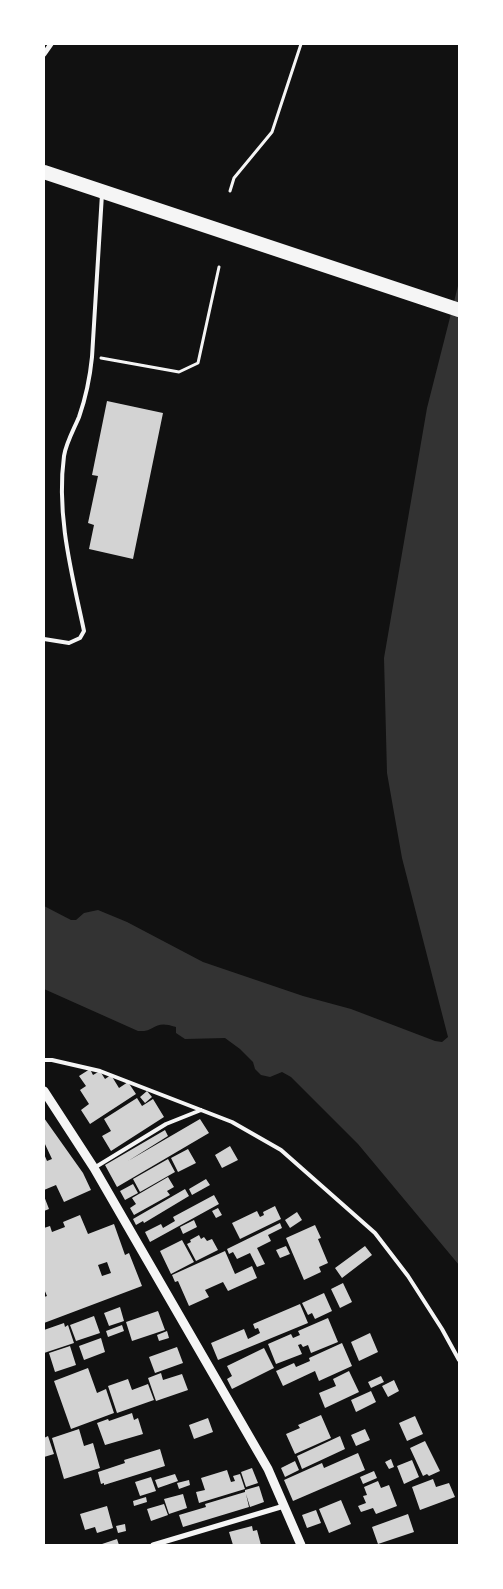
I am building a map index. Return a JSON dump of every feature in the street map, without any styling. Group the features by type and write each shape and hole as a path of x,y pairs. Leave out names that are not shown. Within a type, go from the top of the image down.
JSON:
{"highway":[{"path":"44,172 459,310"}],"street":[{"path":"44,54 51,44"},
{"path":"44,1090 94,1168 268,1469 301,1545"},
{"path":"153,1545 284,1506"}],"lane":[{"path":"44,639 69,644 80,638 84,631 66,542 62,495 64,454 80,415 89,382 103,191"},
{"path":"44,1060 52,1060 100,1071 232,1122 281,1150 375,1233 408,1276 442,1329 459,1360"},
{"path":"94,1168 166,1124 201,1110"}],"path":[{"path":"230,191 234,178 272,132 301,44"},
{"path":"92,357 179,372 198,364 219,266"}],"shaded area":[{"path":"459,282 459,1265 358,1144 291,1077 282,1072 270,1077 261,1075 255,1069 253,1062 225,1038 185,1039 176,1033 176,1027 163,1024 149,1030 138,1031 44,989 44,906 71,920 76,920 84,913 98,910 127,922 203,962 303,996 351,1009 435,1041 442,1042 448,1037 402,858 387,773 384,658 427,408"}],"building":[{"path":"107,401 163,413 133,559 89,549 94,525 88,523 98,476 92,475"},
{"path":"90,1069 93,1075 100,1071 105,1079 111,1075 119,1088 128,1082 136,1094 90,1124 81,1110 89,1104 80,1090 86,1086 79,1076"},
{"path":"147,1091 152,1097 145,1103 140,1097"},
{"path":"137,1098 142,1106 153,1099 164,1117 111,1151 102,1136 111,1131 104,1119"},
{"path":"44,1118 83,1173 91,1190 64,1202 56,1185 44,1190 44,1154 47,1161 52,1159 44,1142"},
{"path":"200,1119 209,1133 117,1187 105,1165 165,1130 168,1136 128,1161"},
{"path":"230,1146 238,1160 222,1168 215,1155"},
{"path":"188,1149 196,1163 178,1172 171,1158"},
{"path":"168,1159 175,1172 140,1192 133,1179"},
{"path":"168,1177 174,1187 167,1191 170,1195 134,1215 130,1208 136,1204 132,1198"},
{"path":"206,1179 210,1185 192,1195 189,1189"},
{"path":"133,1184 138,1193 125,1200 120,1191"},
{"path":"185,1189 189,1196 144,1223 143,1221 136,1225 133,1219"},
{"path":"214,1195 219,1204 150,1242 145,1232 161,1224 163,1228 175,1221 173,1217"},
{"path":"44,1196 49,1209 44,1211"},
{"path":"275,1206 281,1219 240,1239 232,1223 257,1211 260,1217 264,1215 263,1212"},
{"path":"218,1208 222,1215 216,1218 212,1211"},
{"path":"297,1212 302,1220 290,1228 285,1220"},
{"path":"80,1215 88,1234 114,1224 125,1255 129,1253 142,1286 44,1323 44,1297 47,1296 44,1289 44,1228 50,1226 52,1232 65,1227 63,1222","holes":["107,1262 111,1273 102,1276 98,1265"]},
{"path":"194,1220 197,1227 183,1234 180,1227"},
{"path":"280,1223 282,1228 268,1235 271,1241 257,1248 265,1264 257,1267 250,1253 237,1259 233,1252 229,1254 227,1249"},
{"path":"315,1225 321,1238 318,1239 328,1263 319,1267 321,1272 304,1280 286,1238"},
{"path":"199,1235 201,1239 204,1237 207,1241 212,1239 218,1250 196,1261 187,1244"},
{"path":"182,1240 194,1262 171,1274 160,1251"},
{"path":"286,1246 290,1254 280,1258 276,1250"},
{"path":"365,1246 372,1255 342,1278 335,1268"},
{"path":"225,1251 235,1274 252,1266 257,1278 228,1291 223,1282 205,1290 209,1297 189,1306 178,1281 175,1282 172,1275"},
{"path":"343,1283 352,1302 340,1308 331,1289"},
{"path":"324,1293 332,1311 315,1319 312,1313 308,1315 302,1303"},
{"path":"300,1304 308,1323 218,1360 211,1343 244,1329 248,1339 260,1333 253,1324"},
{"path":"120,1307 124,1321 109,1326 104,1313"},
{"path":"158,1311 165,1330 132,1341 126,1322"},
{"path":"94,1316 100,1333 76,1341 70,1325"},
{"path":"328,1318 338,1342 311,1353 308,1345 303,1347 301,1344 298,1345 302,1354 276,1364 268,1344 291,1334 293,1338 300,1335 298,1331"},
{"path":"64,1323 65,1327 68,1325 74,1343 44,1353 44,1330"},
{"path":"122,1325 124,1331 108,1337 106,1331"},
{"path":"167,1331 169,1338 159,1341 157,1335"},
{"path":"370,1333 378,1352 359,1361 351,1342"},
{"path":"101,1338 105,1352 84,1360 79,1346"},
{"path":"342,1343 352,1366 319,1381 315,1371 283,1386 276,1371 294,1363 296,1367 310,1361 309,1358"},
{"path":"70,1346 76,1365 55,1372 49,1353"},
{"path":"177,1347 183,1363 155,1373 149,1357"},
{"path":"264,1348 274,1368 232,1389 227,1379 232,1376 227,1366"},
{"path":"88,1368 97,1393 106,1389 114,1413 71,1429 54,1381"},
{"path":"349,1371 359,1392 325,1408 319,1393 336,1386 333,1379"},
{"path":"161,1373 163,1380 182,1374 188,1390 156,1401 148,1378"},
{"path":"381,1376 384,1382 371,1388 368,1382"},
{"path":"128,1379 132,1390 148,1384 154,1400 117,1413 108,1386"},
{"path":"394,1380 399,1391 388,1397 382,1386"},
{"path":"371,1391 376,1402 356,1412 351,1400"},
{"path":"132,1413 134,1420 138,1418 143,1434 105,1445 97,1423"},
{"path":"321,1415 331,1438 295,1454 286,1434 300,1428 298,1425"},
{"path":"415,1416 423,1434 407,1441 399,1423"},
{"path":"208,1418 213,1432 194,1439 189,1425"},
{"path":"79,1429 84,1446 93,1443 100,1468 64,1479 52,1438"},
{"path":"365,1429 370,1440 356,1446 351,1435"},
{"path":"48,1436 54,1454 44,1457 44,1438"},
{"path":"340,1436 345,1449 302,1469 297,1456"},
{"path":"425,1441 440,1471 429,1476 427,1474 423,1476 410,1448"},
{"path":"160,1449 165,1466 104,1485 104,1483 101,1484 98,1472 125,1463 124,1460"},
{"path":"358,1453 365,1470 293,1501 284,1480 322,1463 324,1468"},
{"path":"391,1459 394,1467 389,1469 385,1462"},
{"path":"412,1460 419,1477 404,1484 397,1466"},
{"path":"295,1461 299,1470 285,1477 281,1468"},
{"path":"252,1468 258,1483 246,1487 241,1472"},
{"path":"227,1470 231,1482 235,1481 233,1476 240,1474 245,1489 199,1503 196,1492 205,1490 201,1478"},
{"path":"374,1471 377,1478 363,1484 360,1477"},
{"path":"175,1474 178,1481 158,1488 155,1480"},
{"path":"151,1477 156,1491 140,1496 135,1482"},
{"path":"433,1479 436,1487 449,1483 455,1497 420,1510 412,1487"},
{"path":"189,1480 190,1485 179,1489 177,1483"},
{"path":"378,1481 381,1488 389,1485 397,1506 376,1514 373,1508 361,1512 358,1506 366,1503 363,1496 367,1495 364,1487"},
{"path":"259,1486 264,1502 250,1507 246,1494 249,1507 183,1527 179,1515 206,1507 205,1504"},
{"path":"183,1494 187,1508 169,1514 164,1499"},
{"path":"146,1497 147,1502 134,1506 133,1501"},
{"path":"341,1500 351,1524 329,1533 319,1509"},
{"path":"164,1504 168,1515 151,1521 147,1509"},
{"path":"107,1506 113,1528 97,1533 95,1527 85,1530 80,1514"},
{"path":"316,1510 321,1523 307,1528 302,1515"},
{"path":"408,1514 414,1532 378,1544 372,1527"},
{"path":"125,1524 126,1531 118,1533 116,1526"},
{"path":"252,1526 253,1531 257,1530 261,1545 233,1545 229,1532"},
{"path":"117,1539 119,1545 99,1545"}]}
